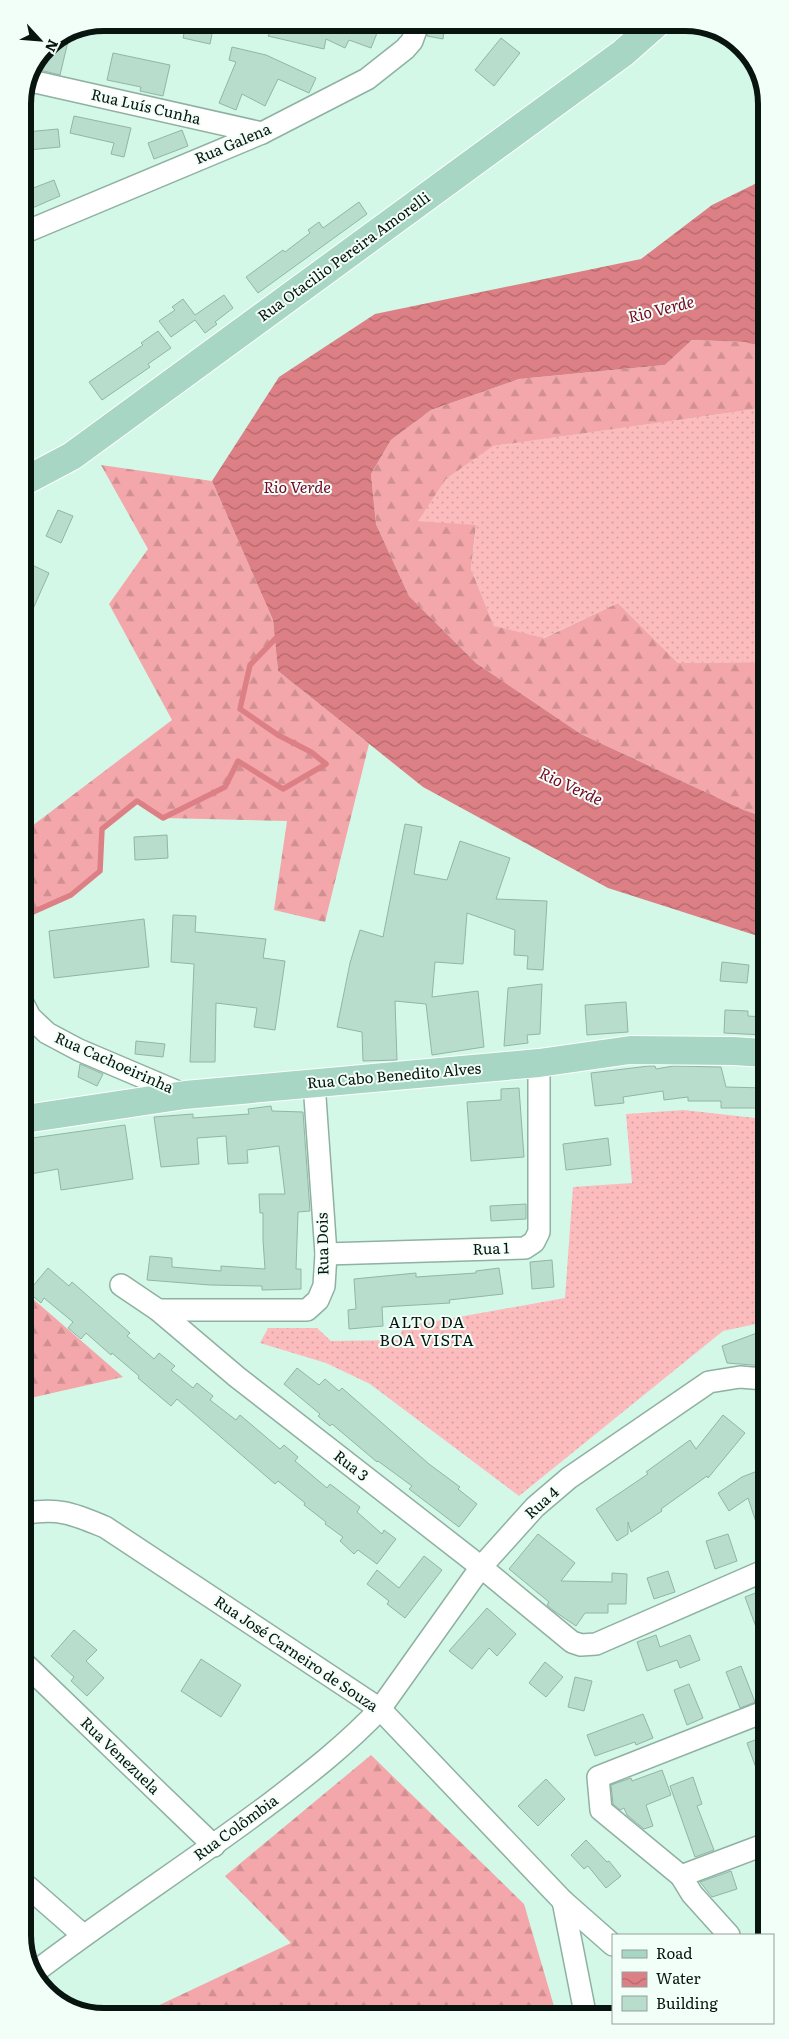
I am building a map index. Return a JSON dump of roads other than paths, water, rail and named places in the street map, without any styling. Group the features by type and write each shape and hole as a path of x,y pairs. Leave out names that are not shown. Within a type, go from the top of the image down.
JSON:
{"main road":[{"name":"Rua Otacilio Pereira Amorelli","path":"31,478 72,456 104,433 623,53 648,31"},
{"name":"Rua Cabo Benedito Alves","path":"31,1118 185,1095 539,1063 630,1050 758,1053"}],"street":[{"name":"Rua Galena","path":"31,230 262,133 367,79 405,49 412,41 416,31"},
{"name":"Rua Luís Cunha","path":"35,82 262,133"},
{"name":"Rua Cachoeirinha","path":"31,1019 47,1033 79,1050 185,1095"},
{"name":"Rua 1","path":"326,1254 524,1248 534,1242 539,1232 539,1063"},
{"name":"Rua Dois","path":"158,1310 307,1310 318,1300 324,1286 326,1254 314,1083"},
{"name":"Rua 3","path":"121,1285 158,1310 237,1377 481,1567 564,1637 581,1645 596,1644 758,1573"},
{"name":"Rua 4","path":"380,1709 481,1567 535,1507 570,1478 709,1382 740,1377 758,1378"},
{"name":"Rua José Carneiro de Souza","path":"31,1512 49,1510 75,1514 105,1526 380,1709 563,1901 612,1944"},
{"name":"Rua Venezuela","path":"31,1670 214,1846"},
{"name":"Rua Colômbia","path":"40,1968 82,1936 214,1846 323,1763 380,1709"},
{"path":"728,1934 692,1894 681,1876 601,1810 598,1777 758,1714"},
{"path":"681,1876 758,1847"},
{"path":"31,1890 82,1936"},
{"path":"563,1901 584,2008"}],"water":[{"name":"Rio Verde","path":"758,182 758,346 745,342 692,340 665,365 519,379 431,410 391,440 371,474 376,524 409,596 476,663 581,734 758,815 758,936 608,888 423,787 278,671 273,620 212,481 279,377 375,314 641,259 712,205"}],"waterway":[{"path":"31,913 71,895 100,871 102,829 137,801 163,818 225,787 238,761 283,789 326,764 311,752 278,735 240,709 250,665 278,636"}],"district":[{"name":"ALTO DA BOA VISTA","path":"427,1331"}]}
